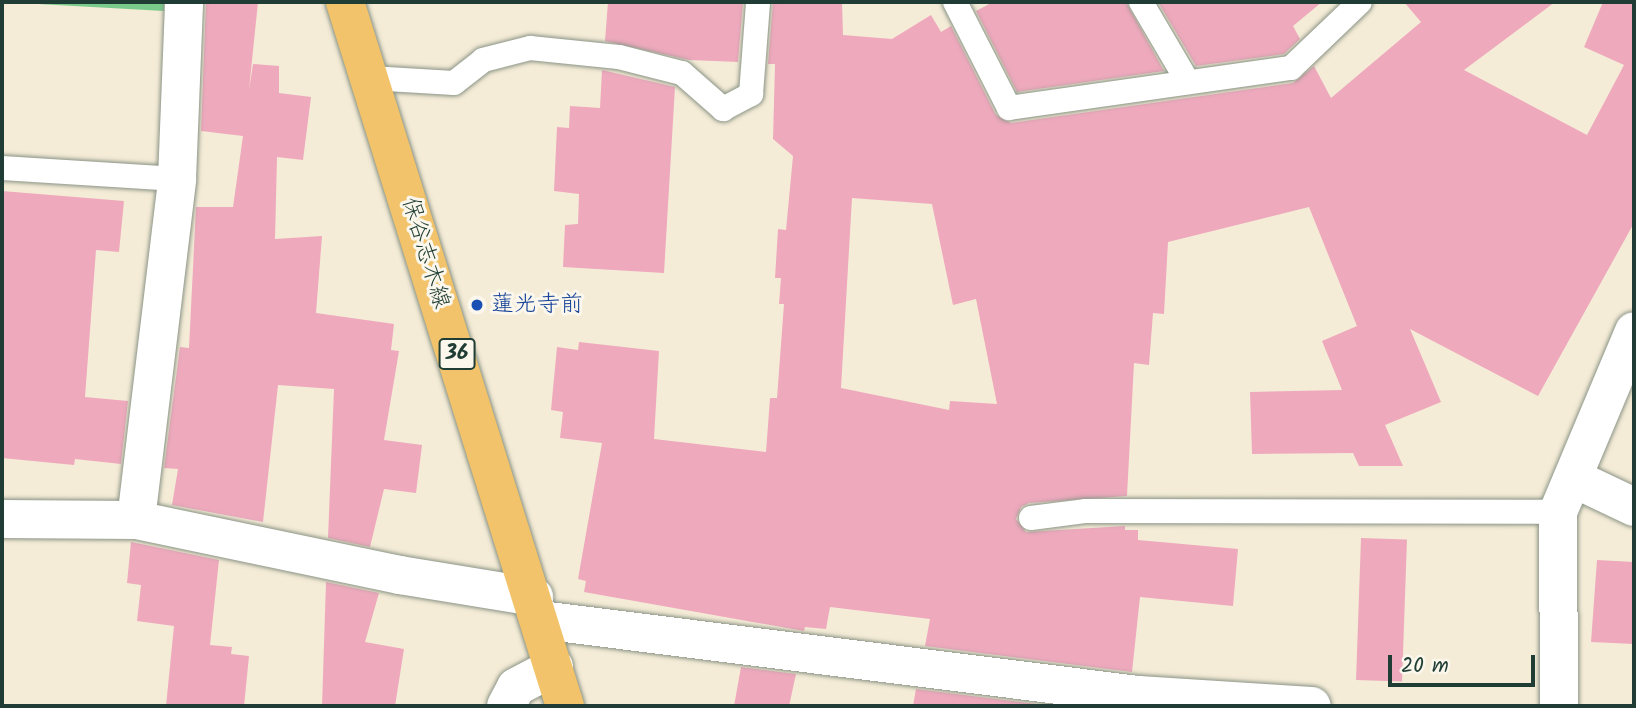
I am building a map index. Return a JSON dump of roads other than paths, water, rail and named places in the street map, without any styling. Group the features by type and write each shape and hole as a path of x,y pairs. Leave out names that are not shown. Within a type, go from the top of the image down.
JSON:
{"main road":[{"name":"保谷志木線","path":"345,2 538,608 565,706"}],"street":[{"path":"136,520 177,179 184,2"},
{"path":"1559,706 1565,495 1634,331"},
{"path":"1565,495 1634,507"},
{"path":"2,519 136,520 400,575 538,608 1058,694 1138,695 1312,706"},
{"path":"506,706 516,687 554,667"}],"lane":[{"path":"370,78 454,83 483,60 530,48 619,57 682,73 723,109 751,94 758,2"},
{"path":"955,2 1009,108 1291,68 1360,2"},
{"path":"1141,2 1188,82"},
{"path":"2,168 177,179"},
{"path":"1031,519 1085,511 1565,495"}],"place":[{"name":"蓮光寺前","path":"477,305"}]}
